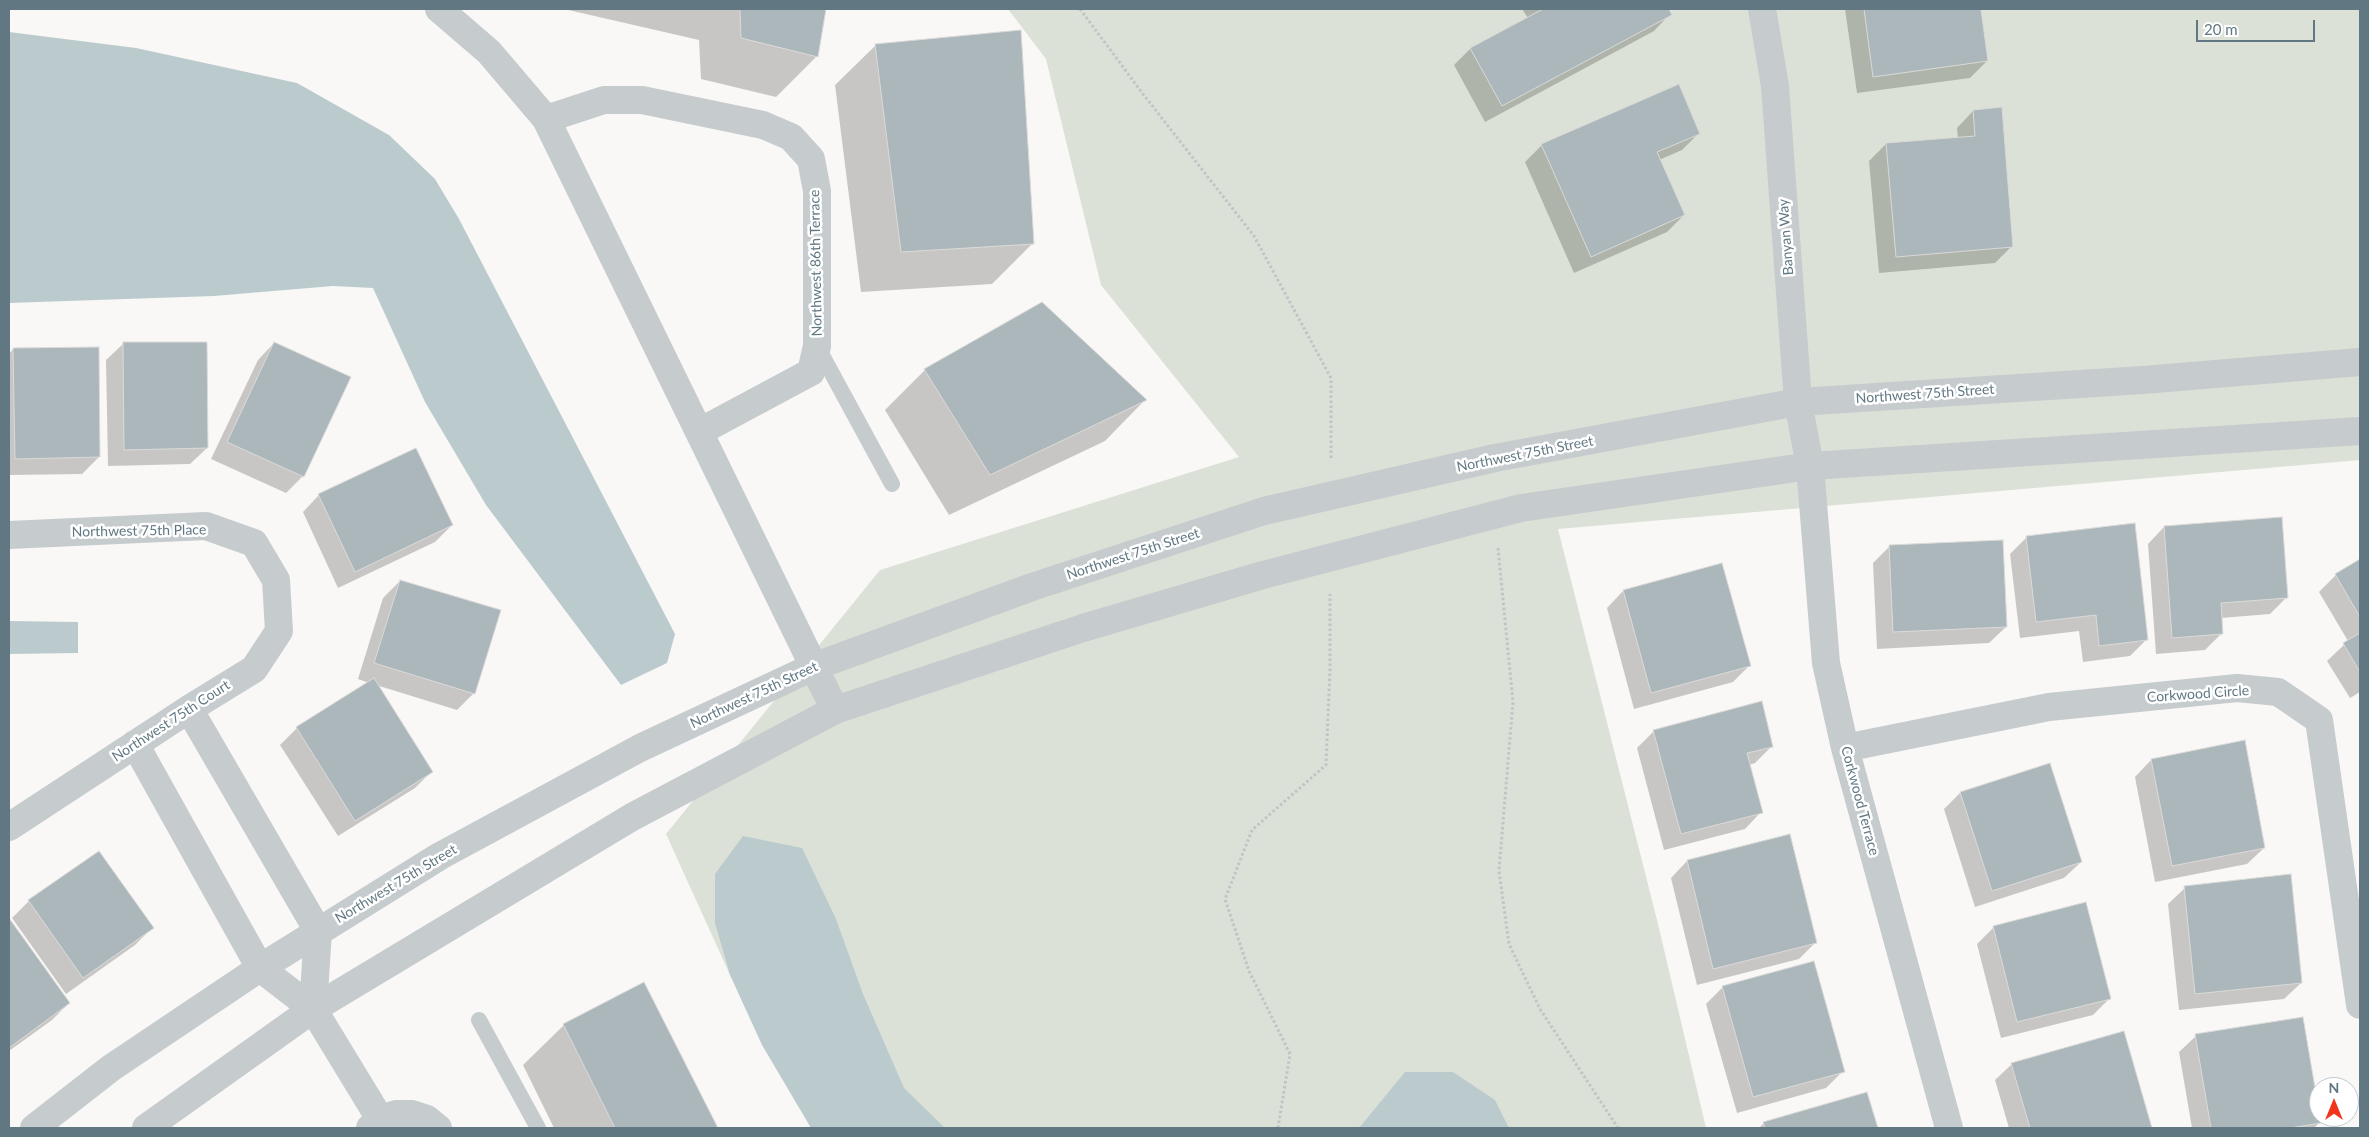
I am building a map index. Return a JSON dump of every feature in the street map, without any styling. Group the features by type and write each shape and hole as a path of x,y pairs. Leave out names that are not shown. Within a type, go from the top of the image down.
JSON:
{"street":[{"path":"439,9 489,52 546,119 835,710"},
{"name":"Banyan Way","path":"1762,9 1775,86 1798,402 1810,466"},
{"name":"Northwest 86th Terrace","path":"546,119 604,100 642,100 763,124 791,137 811,159 817,191 817,346 811,372 700,432"},
{"name":"Northwest 75th Street","path":"34,1128 111,1068 260,968 440,856 640,748 813,667 1032,587 1264,511 1495,458 1798,402 2143,380 2360,362"},
{"path":"146,1128 313,1009 632,817 835,710 1083,628 1263,574 1530,507 1810,466 2360,431"},
{"name":"Corkwood Terrace","path":"1810,466 1826,663 1845,748 1949,1128"},
{"name":"Northwest 75th Place","path":"9,535 206,526 254,543 276,580"},
{"name":"Northwest 75th Court","path":"9,827 189,709 254,669 279,631 276,580"},
{"name":"Corkwood Circle","path":"1845,748 2049,707 2237,688 2278,692 2319,720 2360,1005"},
{"path":"189,709 318,931 313,1009"},
{"path":"135,744 260,968 313,1009 375,1124 396,1114 412,1114 427,1119 438,1128"}],"lane":[{"path":"817,346 892,484"},
{"path":"479,1020 538,1128"}],"path":[{"path":"1080,9 1143,94"},
{"path":"1494,515 1513,702 1499,871 1509,944 1540,1009 1618,1128"}],"shaded area":[{"path":"1008,9 2360,9 2360,460 1558,529 1658,924 1706,1128 811,1128 730,975 666,834 880,570 1239,457 1101,285 1046,59"},
{"path":"9,32 136,48 297,83 389,135 435,179 459,219 675,634 667,663 621,685 486,505 425,402 373,288 333,286 214,296 9,303"},
{"path":"9,621 78,622 78,653 9,654"},
{"path":"743,836 802,848 836,919 863,994 904,1088 945,1128 811,1128 762,1045 730,975 715,923 715,874"},
{"path":"1405,1072 1453,1072 1495,1100 1509,1128 1359,1128"}],"building":[{"path":"740,9 826,9 818,57 741,38"},
{"path":"1543,9 1669,9 1672,15 1502,106 1470,48"},
{"path":"1864,9 1981,9 1988,61 1873,77"},
{"path":"1021,30 1034,244 901,252 875,44"},
{"path":"1679,84 1700,134 1657,152 1685,215 1591,257 1541,144"},
{"path":"2002,107 2013,247 1896,257 1886,143 1975,136 1973,110"},
{"path":"1042,302 1147,400 990,475 924,369"},
{"path":"123,342 207,342 208,448 124,450"},
{"path":"274,342 351,377 304,477 227,442"},
{"path":"99,347 100,457 15,459 13,348"},
{"path":"416,448 453,525 355,572 318,494"},
{"path":"2282,517 2288,598 2221,603 2223,634 2172,638 2164,526"},
{"path":"2135,523 2148,640 2099,646 2096,615 2036,622 2026,536"},
{"path":"2003,540 2007,627 1893,632 1889,545"},
{"path":"2360,559 2360,617 2335,574"},
{"path":"1722,563 1751,666 1651,693 1623,590"},
{"path":"400,580 501,610 475,694 374,663"},
{"path":"2360,633 2360,672 2343,643"},
{"path":"374,678 433,772 355,821 296,727"},
{"path":"1762,701 1773,747 1747,753 1763,813 1681,834 1653,730"},
{"path":"2245,740 2265,848 2172,866 2151,759"},
{"path":"2050,763 2082,862 1992,891 1960,792"},
{"path":"1790,834 1817,943 1713,969 1687,860"},
{"path":"99,851 154,928 83,978 28,900"},
{"path":"2291,874 2302,983 2195,994 2184,886"},
{"path":"2086,902 2111,999 2017,1022 1993,926"},
{"path":"9,918 70,1003 9,1048"},
{"path":"1814,961 1845,1072 1753,1097 1722,986"},
{"path":"644,982 718,1128 615,1128 563,1024"},
{"path":"2303,1017 2313,1077 2309,1077 2309,1125 2290,1128 2211,1128 2195,1034"},
{"path":"2124,1031 2152,1128 2030,1128 2011,1063"},
{"path":"1867,1092 1878,1128 1765,1128 1763,1122"}]}
